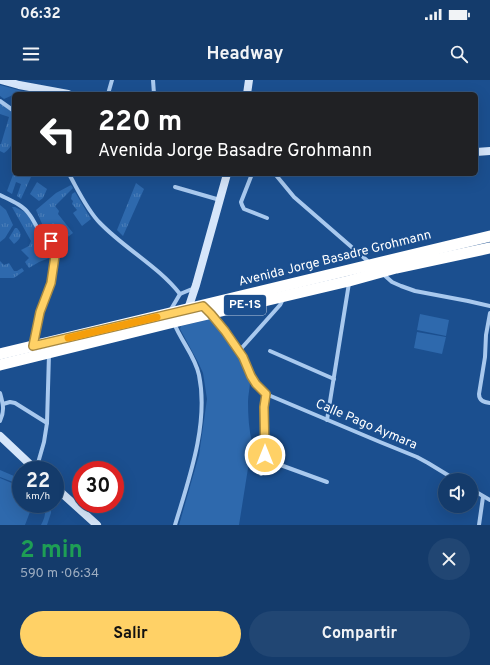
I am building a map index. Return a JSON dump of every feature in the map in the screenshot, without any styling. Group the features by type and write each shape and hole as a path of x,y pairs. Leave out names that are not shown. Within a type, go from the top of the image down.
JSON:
{"highway":[{"name":"Avenida Jorge Basadre Grohmann","path":"189,314 203,306 490,236"},
{"name":"Avenida Jorge Basadre Grohmann","path":"0,365 47,349 170,318 189,314 211,314 350,281 396,268 490,248"},
{"name":"Avenida Jorge Basadre Grohmann","path":"0,354 33,346 47,349"}],"street":[{"path":"1,80 26,83 43,92"},
{"path":"109,92 112,80"},
{"path":"153,80 154,92"},
{"path":"247,92 249,80"},
{"path":"0,101 12,110"},
{"path":"478,152 490,151"},
{"path":"70,176 93,215 99,222 115,237 165,277 180,294"},
{"path":"189,314 226,176"},
{"path":"251,176 241,202 242,205 244,209 267,218"},
{"path":"277,176 294,198 392,282 415,291 490,306"},
{"path":"175,187 220,200"},
{"path":"0,195 24,208 38,229 55,245 56,249 51,283 40,312 33,346"},
{"path":"327,420 350,281"},
{"path":"175,525 196,450 201,424 201,406 200,382 196,367 170,318 180,294 192,289 196,285"},
{"path":"196,285 200,302 225,331 243,357 256,384 266,394 264,407 264,460 261,474"},
{"path":"239,351 280,305 286,296"},
{"path":"490,312 479,394 480,399 484,402 490,403"},
{"path":"39,461 47,423 47,349"},
{"path":"270,351 334,379"},
{"path":"484,356 490,356"},
{"path":"0,393 3,404 3,414 0,421"},
{"name":"Calle Pago Aymara","path":"266,394 417,457 444,473"},
{"path":"3,404 7,402 15,403 47,423"},
{"path":"0,436 26,461"},
{"path":"264,460 327,482"},
{"path":"478,494 490,500"},
{"path":"64,495 97,525"},
{"path":"479,525 483,497"}],"green space":[{"path":"0,85 22,91 12,92 12,95 4,99 0,96"},
{"path":"0,103 12,112 12,142 4,153 0,151 0,144 9,117 0,114"},
{"path":"13,176 31,177 21,199 17,196 21,184 16,182 12,194 7,191"},
{"path":"37,182 47,189 43,198 39,201 30,194"},
{"path":"136,183 144,189 123,236 117,230"},
{"path":"71,185 73,188 55,206 59,211 58,214 73,233 61,242 43,226 36,210 56,193"},
{"path":"75,192 91,219 82,226 73,213 77,210 72,204 73,201 71,199 72,194"},
{"path":"0,205 6,210 13,225 5,238 0,242"},
{"path":"12,207 27,213 53,246 52,257 29,268 25,262 29,258 21,250 29,246 31,241"},
{"path":"15,228 17,228 21,235 14,244 9,238"},
{"path":"0,261 4,265 9,263 14,271 22,268 24,271 14,278 0,278"},
{"path":"420,314 449,320 446,336 417,330"},
{"path":"211,319 241,357 248,373 250,381 248,418 252,443 239,525 179,525 199,455 207,399 203,373 180,329 181,326"},
{"path":"417,332 446,337 442,354 414,348"},
{"path":"0,470 12,475 12,482 0,477"},
{"path":"0,478 12,483 12,513 30,513 25,525 0,525"},
{"path":"45,513 51,513 47,525 41,525 43,520"}],"slow traffic":[{"path":"68,338 157,317"}],"route":[{"path":"51,241 55,245 56,249 51,283 40,312 33,346 203,306 225,331 243,357 256,384 266,394 264,407 265,455"}]}
